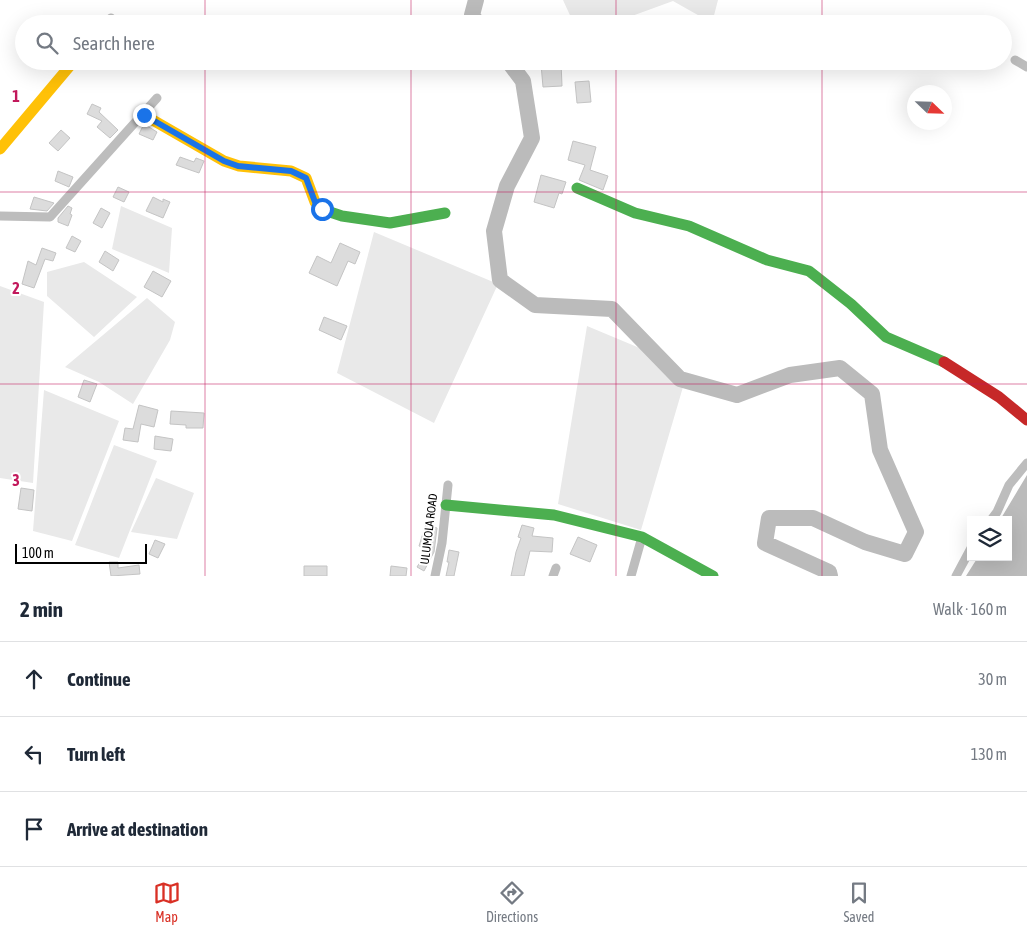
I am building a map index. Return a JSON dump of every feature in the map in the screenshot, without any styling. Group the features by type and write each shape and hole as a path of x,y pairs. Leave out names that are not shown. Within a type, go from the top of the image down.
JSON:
{"street":[{"path":"1014,60 1027,67"},
{"path":"0,149 66,70"},
{"path":"0,216 50,217 158,98"},
{"path":"144,115 224,161 238,166 291,171 306,178 315,202 322,209 342,216 390,223 445,213"},
{"path":"578,188 635,213 689,226 767,260 809,272 852,304 886,337 948,364 999,397 1027,420"},
{"path":"993,516 1008,485 1027,463"},
{"name":"ULUMOLA ROAD","path":"436,576 442,543 448,485"},
{"path":"446,505 554,515 642,537 712,576"},
{"path":"631,576 642,537"},
{"path":"956,576 967,555"}],"shaded area":[{"path":"563,0 718,0 714,15 698,15 673,1 635,15 570,15"},
{"path":"121,206 172,228 169,273 112,249"},
{"path":"374,232 498,284 434,423 337,373"},
{"path":"84,262 137,297 94,337 47,296 47,272"},
{"path":"0,286 44,302 33,483 0,478"},
{"path":"147,298 175,322 170,340 133,404 99,382 65,367"},
{"path":"587,326 642,349 683,387 641,530 558,504"},
{"path":"44,390 119,421 72,541 33,531"},
{"path":"114,445 157,461 119,558 75,545"},
{"path":"1027,475 1027,576 966,576 975,561 1012,561 1012,516 1002,516"},
{"path":"156,478 194,493 177,539 131,532"}],"building":[{"path":"542,70 561,70 562,86 543,87"},
{"path":"589,81 591,102 577,103 575,82"},
{"path":"92,104 101,108 99,112 118,130 110,138 97,127 102,121 87,114"},
{"path":"144,124 157,132 153,140 139,134"},
{"path":"61,130 70,138 58,151 49,143"},
{"path":"573,141 596,147 590,170 608,176 603,190 579,180 585,165 568,160"},
{"path":"180,157 194,162 196,158 204,161 199,173 176,165"},
{"path":"58,171 73,177 69,187 55,181"},
{"path":"541,175 566,182 562,194 559,193 554,208 534,202"},
{"path":"118,187 129,192 124,202 113,197"},
{"path":"34,197 54,203 47,211 30,209"},
{"path":"153,197 163,202 163,199 170,202 163,218 146,211"},
{"path":"68,206 72,208 70,214 72,215 68,226 58,222 58,218"},
{"path":"101,208 110,213 102,228 93,223"},
{"path":"72,236 81,241 75,252 66,248"},
{"path":"340,243 360,252 355,264 348,261 337,286 309,273 317,256 331,263"},
{"path":"42,248 56,253 53,261 45,259 34,288 22,284 28,261 36,265"},
{"path":"105,251 119,260 113,271 99,262"},
{"path":"153,271 171,281 162,297 144,287"},
{"path":"324,317 347,326 341,340 319,330"},
{"path":"84,380 97,384 90,402 78,397"},
{"path":"139,405 158,410 154,427 141,424 138,442 123,440 125,428 133,429"},
{"path":"171,411 204,413 203,428 186,428 186,425 170,424"},
{"path":"155,436 173,439 171,451 154,449"},
{"path":"21,488 34,490 32,511 18,509"},
{"path":"426,524 437,528 434,552 424,571 417,567 428,549 419,546"},
{"path":"522,525 534,528 532,536 553,538 552,552 530,551 524,576 511,576 521,538 518,537"},
{"path":"578,537 597,545 590,562 570,554"},
{"path":"155,540 165,544 158,558 149,554"},
{"path":"449,550 459,552 454,576 446,576"},
{"path":"109,562 118,562 118,568 139,565 140,574 111,576"},
{"path":"304,566 327,566 327,576 304,576"},
{"path":"391,566 407,568 406,576 390,576"}],"waterway":[{"path":"472,15 476,0"},
{"path":"515,70 523,81 532,138 507,186 494,231 500,280 535,305 612,309 680,379 737,395 790,375 840,368 872,394 880,450 916,532 905,554 865,542 813,518 769,518 765,543 829,572 830,576"}],"traffic: fast":[{"path":"577,188 635,213 689,226 767,260 809,271 851,304 886,337 944,362"},
{"path":"324,210 342,216 390,223 445,213"},
{"path":"446,505 554,515 642,537 713,576"}],"traffic: slow":[{"path":"0,149 66,70"},
{"path":"144,115 224,161 239,166 291,171 306,178 315,202 324,210"}],"traffic: jam":[{"path":"944,362 999,397 1027,420"}],"route":[{"path":"144,115 224,161 238,166 291,171 306,178 315,202 322,209"}]}
